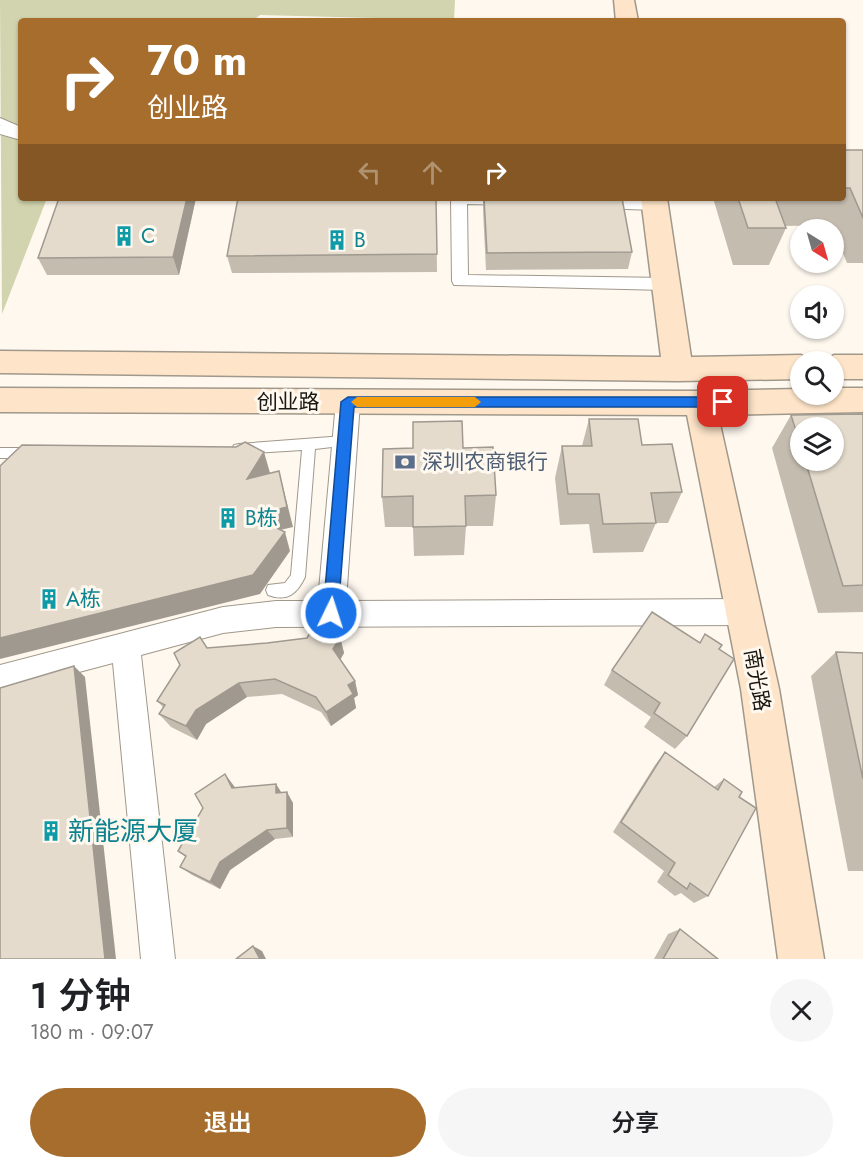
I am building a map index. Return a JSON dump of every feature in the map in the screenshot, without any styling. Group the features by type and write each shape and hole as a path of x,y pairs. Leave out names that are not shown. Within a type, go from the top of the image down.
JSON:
{"main road":[{"path":"624,0 627,18"},
{"path":"654,201 678,369"},
{"name":"创业路","path":"0,362 790,368"},
{"path":"844,367 863,367"},
{"name":"创业路","path":"0,400 700,403 863,400"},
{"name":"南光路","path":"700,403 760,689 801,959"}],"street":[{"path":"0,129 18,135"},
{"path":"459,201 460,281 666,284"},
{"path":"586,202 654,201"},
{"path":"331,613 348,402"},
{"path":"0,679 223,620 276,614 744,612"},
{"path":"126,645 158,959"}],"lane":[{"path":"0,121 18,130"},
{"path":"228,450 344,441"},
{"path":"273,590 289,590 298,577 309,444"},
{"path":"0,453 46,453"}],"green space":[{"path":"0,0 455,0 454,18 260,15 256,18 18,18 18,201 46,201 2,314"}],"building":[{"path":"846,150 863,150 863,218 850,188 846,188"},
{"name":"C","path":"58,201 186,201 173,257 38,258"},
{"name":"B","path":"237,201 436,201 437,254 227,256"},
{"path":"484,201 623,201 632,252 487,253"},
{"path":"739,201 776,201 786,228 748,228"},
{"path":"863,414 863,585 843,586 808,471 844,471 844,417 792,417 791,415"},
{"path":"589,419 638,419 642,445 672,444 682,492 651,493 656,523 603,524 599,494 568,494 562,446 592,446"},
{"path":"462,421 463,448 493,447 496,495 465,496 466,526 413,527 413,496 382,497 383,449 413,448 413,422"},
{"path":"245,442 264,452 247,479 279,471 287,507 252,516 285,532 253,575 0,638 0,466 22,445 236,447"},
{"path":"652,612 700,643 705,634 722,645 719,649 734,659 687,736 654,713 660,703 612,670"},
{"path":"314,626 340,637 333,649 355,681 348,685 353,694 326,712 316,697 275,679 239,683 196,710 186,726 159,714 165,705 157,701 180,665 174,653 200,637 207,648 267,643 307,638"},
{"path":"836,652 863,653 863,779"},
{"name":"新能源大厦","path":"74,666 105,959 0,959 0,688"},
{"path":"665,752 718,790 724,779 742,792 739,797 756,808 708,896 690,883 687,889 668,875 675,863 621,822"},
{"path":"225,774 232,788 276,784 276,793 287,792 287,828 267,830 220,862 210,882 180,867 186,856 178,851 203,808 195,794"},
{"path":"680,929 718,959 663,959"},
{"path":"253,946 260,959 236,959"}],"slow traffic":[{"path":"357,402 475,402"}],"place":[{"name":"C","path":"124,236"},
{"name":"B","path":"337,240"},
{"name":"深圳农商银行","path":"405,462"},
{"name":"B栋","path":"228,518"},
{"name":"A栋","path":"49,599"},
{"name":"新能源大厦","path":"51,831"}],"route":[{"path":"331,613 348,402 723,402"}]}
